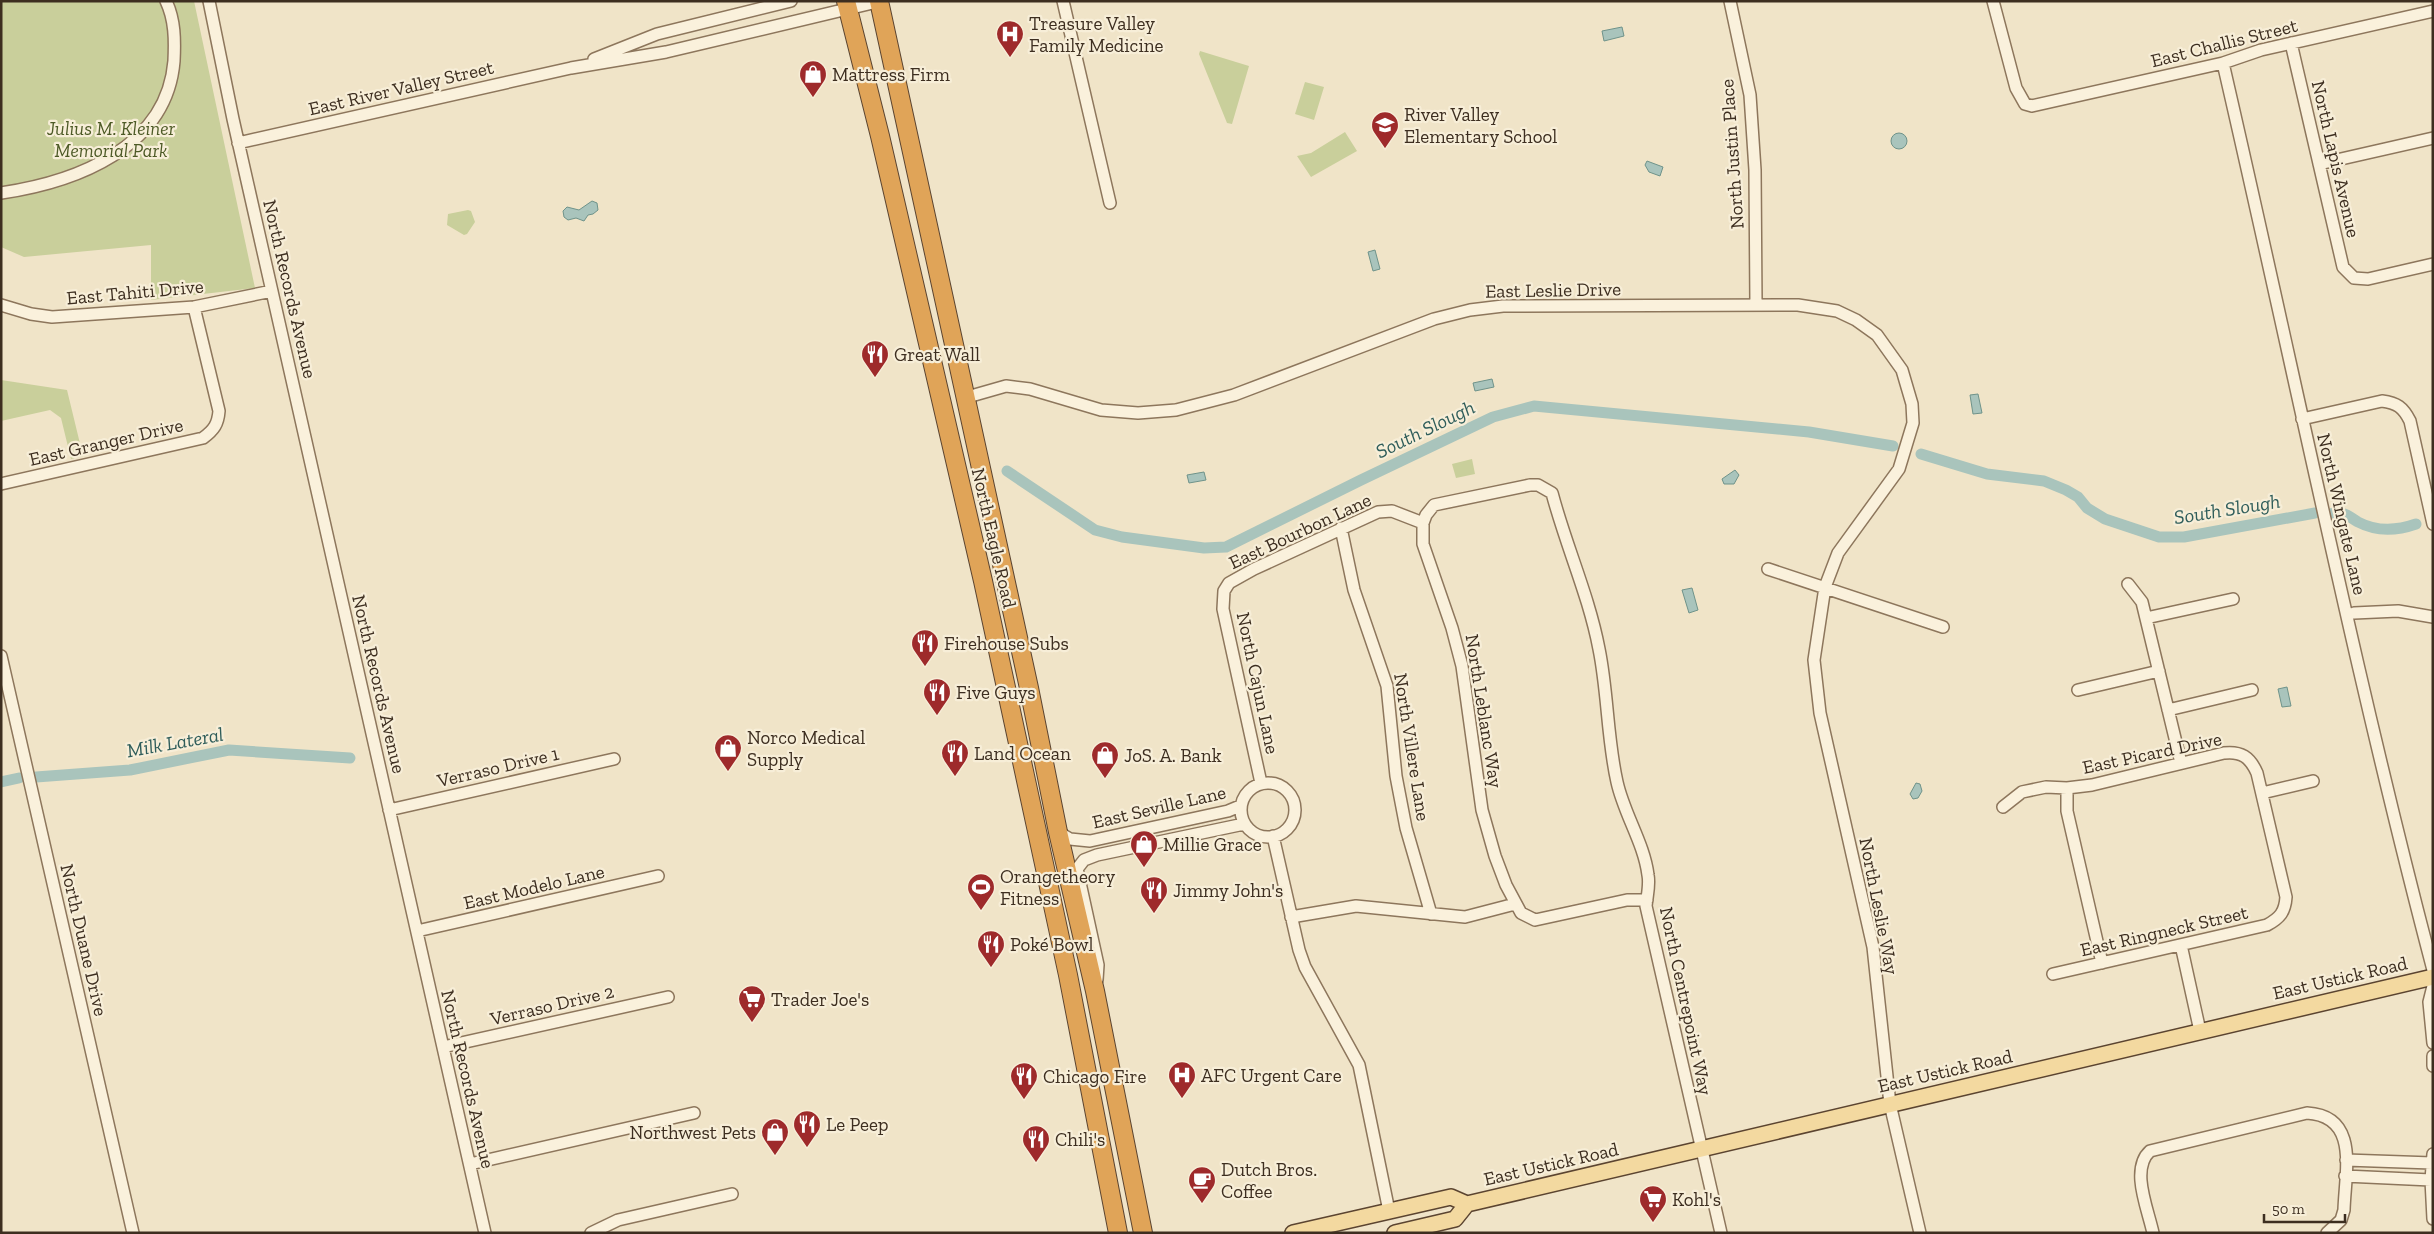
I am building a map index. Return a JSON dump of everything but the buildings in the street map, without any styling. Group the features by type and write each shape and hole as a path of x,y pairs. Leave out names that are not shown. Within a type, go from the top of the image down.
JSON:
{"highway":[{"name":"North Eagle Road","path":"879,1 1038,732 1058,832 1095,991 1143,1233"},
{"name":"North Eagle Road","path":"847,5 880,136 983,581 1068,974 1118,1233"},
{"path":"983,581 995,590 1024,721 1038,732"},
{"path":"1020,752 1032,756 1049,829 1058,832"}],"main road":[{"name":"East Ustick Road","path":"1396,1233 1455,1219 1467,1204 2433,977"},
{"name":"East Ustick Road","path":"1293,1233 1451,1196 1467,1204"}],"street":[{"path":"1,192 62,180 102,161 145,132 163,105 173,74 176,39 170,10 166,1"},
{"name":"North Records Avenue","path":"209,1 238,143 485,1233"},
{"name":"East River Valley Street","path":"571,68 657,34 791,1"},
{"name":"East River Valley Street","path":"238,143 571,68 666,52 847,5 879,1"},
{"path":"1063,1 1110,203"},
{"name":"North Justin Place","path":"1730,1 1750,96 1755,170 1756,305"},
{"name":"East Challis Street","path":"1993,1 2016,88 2025,104 2042,106 2433,11"},
{"name":"North Lapis Avenue","path":"2291,44 2343,267 2354,278 2368,279 2433,264"},
{"name":"North Wingate Lane","path":"2223,63 2302,419 2415,903 2433,970"},
{"path":"2319,164 2433,138"},
{"name":"East Tahiti Drive","path":"1,305 52,317 194,307 272,291"},
{"name":"East Leslie Drive","path":"964,398 1006,386 1030,389 1101,410 1138,413 1176,410 1234,395 1434,319 1470,310 1503,306 1798,305 1838,311 1856,320 1877,335 1902,370 1909,388 1913,422 1905,455"},
{"name":"East Granger Drive","path":"1,484 204,438 216,427 219,411 194,307"},
{"path":"2302,419 2382,401 2394,402 2404,410 2410,422 2433,524"},
{"name":"North Leslie Way","path":"1905,455 1896,474 1875,500 1838,553 1825,586 1814,660 1820,713 1873,947 1890,1104 1920,1233"},
{"name":"North Centrepoint Way","path":"1423,522 1434,506 1530,485 1549,489 1552,493 1574,566 1586,595 1599,649 1617,782 1644,855 1649,877 1647,900 1700,1149 1721,1233"},
{"name":"East Bourbon Lane","path":"1224,591 1229,583 1254,568 1378,512 1385,511 1403,514 1423,522"},
{"name":"North Leblanc Way","path":"1423,522 1423,544 1452,628 1462,666 1482,810 1495,856 1515,904"},
{"name":"North Villere Lane","path":"1341,528 1354,590 1387,686 1396,776 1406,828 1431,914"},
{"path":"1768,569 1825,586 1943,627"},
{"path":"2128,584 2142,602 2181,763"},
{"name":"North Cajun Lane","path":"1224,591 1223,609 1261,783"},
{"path":"2146,618 2233,598"},
{"path":"2354,613 2398,611 2433,617"},
{"name":"North Duane Drive","path":"1,656 133,1233"},
{"path":"2078,690 2159,671"},
{"path":"2168,710 2252,690"},
{"name":"East Picard Drive","path":"2002,807 2022,792 2046,787 2067,788 2092,785 2233,752 2244,755 2252,762 2262,793"},
{"name":"Verraso Drive 1","path":"389,810 614,759"},
{"path":"2262,793 2313,781"},
{"path":"1261,783 1275,783 1286,788 1295,806 1292,823 1286,831 1266,838 1253,833 1244,824 1240,806 1247,792 1261,783"},
{"path":"2067,788 2067,811 2102,963"},
{"name":"East Ringneck Street","path":"2053,974 2268,925 2281,916 2285,908 2286,897 2262,793"},
{"name":"East Seville Lane","path":"1058,832 1070,839 1090,841 1228,811 1240,806"},
{"name":"East Seville Lane","path":"1095,991 1098,965 1078,869 1084,860 1107,852 1244,824"},
{"path":"1273,836 1305,967 1359,1065 1389,1211"},
{"name":"East Modelo Lane","path":"417,931 658,876"},
{"path":"1291,916 1356,906 1465,917 1515,904 1521,913 1534,920 1627,900 1647,900"},
{"path":"2181,945 2200,1031"},
{"path":"2433,986 2429,1002 2433,1043"},
{"name":"Verraso Drive 2","path":"443,1047 668,997"},
{"path":"2433,1056 2433,1066"},
{"path":"470,1164 694,1112"},
{"path":"2153,1233 2139,1172 2142,1159 2155,1148 2307,1113 2328,1117 2344,1134 2346,1143 2344,1210 2341,1220 2331,1230"},
{"path":"2346,1160 2432,1158 2433,1219"},
{"path":"2345,1176 2431,1180"},
{"path":"591,1233 618,1220 732,1194"}],"green space":[{"name":"Julius M. Kleiner Memorial Park","path":"1,1 194,1 255,288 151,300 151,245 24,257 1,247"},
{"path":"1200,51 1249,66 1232,124 1227,123 1199,54"},
{"path":"1305,82 1324,87 1314,120 1295,114"},
{"path":"1345,132 1357,151 1311,177 1297,156 1311,153"},
{"path":"471,211 475,222 467,234 464,235 447,225 448,214"},
{"path":"1,380 67,390 83,456 71,459 61,418 50,410 1,421"},
{"path":"1472,459 1475,474 1456,478 1452,464"}],"water":[{"path":"1622,27 1624,36 1604,41 1602,31"},
{"path":"1896,133 1902,133 1907,138 1905,147 1896,149 1891,144 1891,138"},
{"path":"1647,161 1663,167 1660,176 1649,172 1645,165"},
{"path":"592,201 597,203 598,210 588,215 584,221 576,218 568,220 564,217 563,211 567,207 579,210"},
{"path":"1375,250 1380,269 1373,271 1368,252"},
{"path":"1492,379 1494,387 1475,391 1473,383"},
{"path":"1978,394 1982,413 1973,414 1970,395"},
{"path":"1735,470 1739,475 1734,484 1724,484 1722,479"},
{"path":"1204,472 1206,480 1189,483 1187,475"},
{"path":"1692,588 1698,610 1689,613 1682,590"},
{"path":"2287,687 2291,706 2282,707 2278,689"},
{"path":"1916,783 1920,784 1922,791 1918,798 1913,799 1910,794"}],"waterway":[{"name":"South Slough","path":"1007,471 1095,530 1122,537 1204,548 1226,547 1493,417 1534,406 1809,432 1893,446"},
{"name":"South Slough","path":"1921,454 1987,474 2044,481 2078,497 2087,508 2105,519 2159,537 2184,537 2315,513"},
{"name":"South Slough","path":"2333,513 2344,514 2358,522 2379,529 2394,529 2416,524"},
{"name":"Milk Lateral","path":"36,777 130,770 229,750 350,758"},
{"name":"Milk Lateral","path":"1,782 19,778"}],"place":[{"name":"Treasure Valley Family Medicine","path":"1010,58"},
{"name":"Mattress Firm","path":"813,98"},
{"name":"River Valley Elementary School","path":"1385,149"},
{"name":"Great Wall","path":"875,378"},
{"name":"Firehouse Subs","path":"925,667"},
{"name":"Five Guys","path":"937,716"},
{"name":"Norco Medical Supply","path":"728,772"},
{"name":"Land Ocean","path":"955,777"},
{"name":"JoS. A. Bank","path":"1105,779"},
{"name":"Millie Grace","path":"1144,868"},
{"name":"Orangetheory Fitness","path":"981,911"},
{"name":"Jimmy John's","path":"1154,914"},
{"name":"Poké Bowl","path":"991,968"},
{"name":"Trader Joe's","path":"752,1023"},
{"name":"AFC Urgent Care","path":"1182,1099"},
{"name":"Chicago Fire","path":"1024,1100"},
{"name":"Le Peep","path":"807,1148"},
{"name":"Northwest Pets","path":"775,1156"},
{"name":"Chili's","path":"1036,1163"},
{"name":"Dutch Bros. Coffee","path":"1202,1204"},
{"name":"Kohl's","path":"1653,1223"}]}
